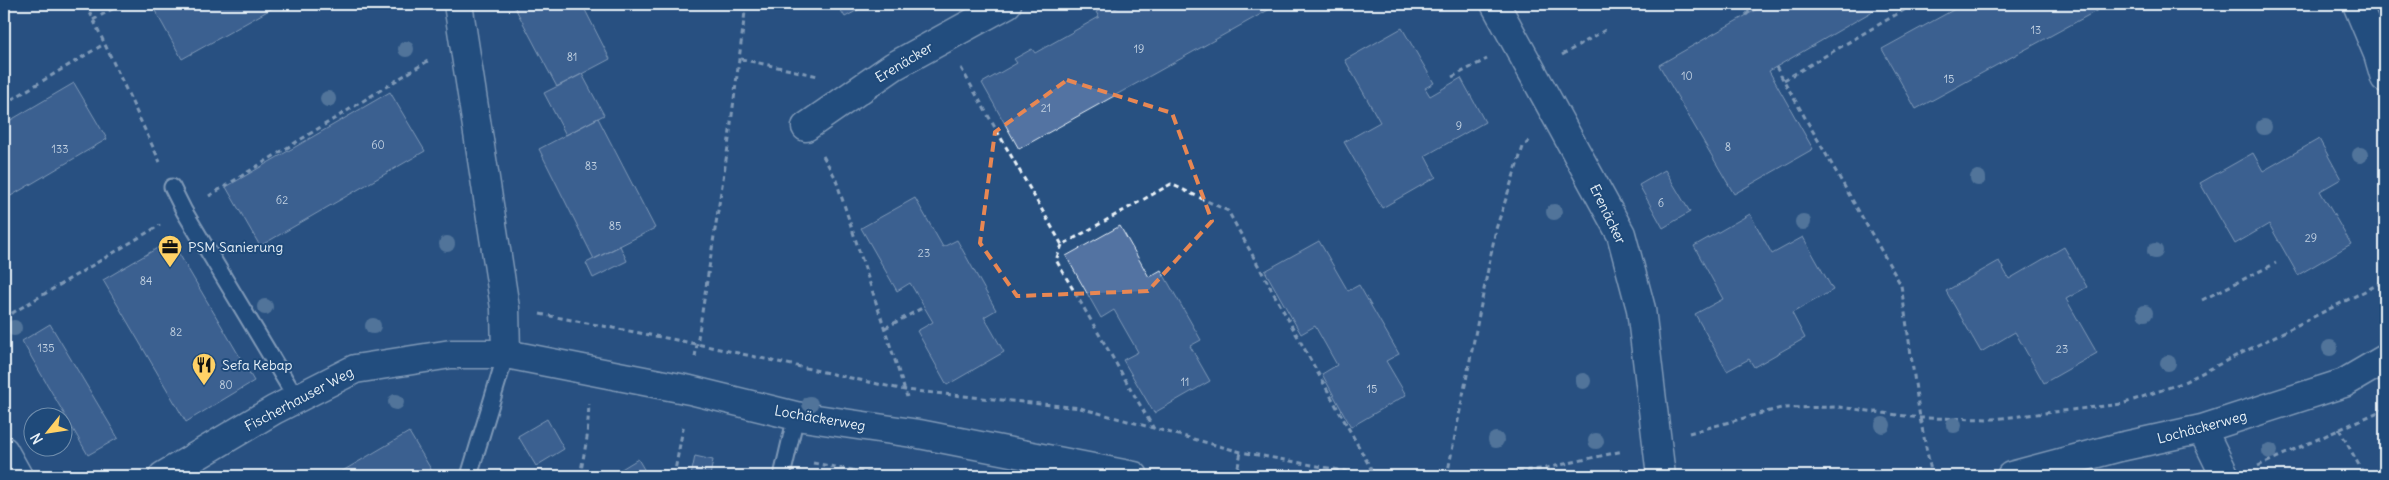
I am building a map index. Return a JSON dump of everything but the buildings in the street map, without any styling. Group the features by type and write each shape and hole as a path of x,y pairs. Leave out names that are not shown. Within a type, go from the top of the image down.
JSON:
{"street":[{"path":"458,4 505,308 506,354"},
{"name":"Erenäcker","path":"806,127 894,66 1007,4"},
{"name":"Erenäcker","path":"1495,4 1621,234 1641,310 1661,476"},
{"path":"2357,4 2378,54 2385,78"},
{"name":"Fischerhauser Weg","path":"163,476 296,398 355,369 451,354 506,354"},
{"name":"Lochäckerweg","path":"506,354 690,390 796,416 919,434 1134,476"},
{"name":"Lochäckerweg","path":"2011,476 2120,447 2202,429 2344,383 2385,359"},
{"path":"2202,429 2225,476"},
{"path":"4,451 18,476"}],"lane":[{"path":"172,187 184,211 296,398"},
{"path":"469,476 506,354"},
{"path":"782,476 796,416"}],"path":[{"path":"86,4 172,187"},
{"path":"93,20 121,4"},
{"path":"674,476 690,390 741,59 746,4"},
{"path":"1746,15 1756,4"},
{"path":"1784,80 1914,4"},
{"path":"1533,72 1607,29"},
{"path":"943,38 1062,245"},
{"path":"4,318 184,211 464,40"},
{"path":"4,104 104,44"},
{"path":"741,59 864,87"},
{"path":"1776,67 1901,285 1920,418 1932,476"},
{"path":"1447,476 1496,229 1523,148 1556,113"},
{"path":"806,127 835,177 905,390"},
{"path":"1154,429 1056,260 1062,245 1171,184 1228,211 1373,476"},
{"path":"2202,300 2276,263"},
{"path":"1464,476 1542,469 1606,456 1781,408 1839,408 1920,418 1994,419 2122,404 2182,383 2385,281"},
{"path":"885,328 924,307"},
{"path":"505,308 697,344 905,390 1080,408 1241,452 1373,476"},
{"path":"580,476 587,438 590,371"},
{"path":"2252,468 2385,409"},
{"path":"2339,428 2365,476"},
{"path":"1236,476 1241,452"},
{"path":"786,458 886,476"}],"highlighted area":[{"path":"1067,80 1172,113 1212,221 1148,291 1017,296 980,243 995,132"}],"place":[{"name":"PSM Sanierung","path":"170,268"},
{"name":"Sefa Kebap","path":"204,386"}]}
